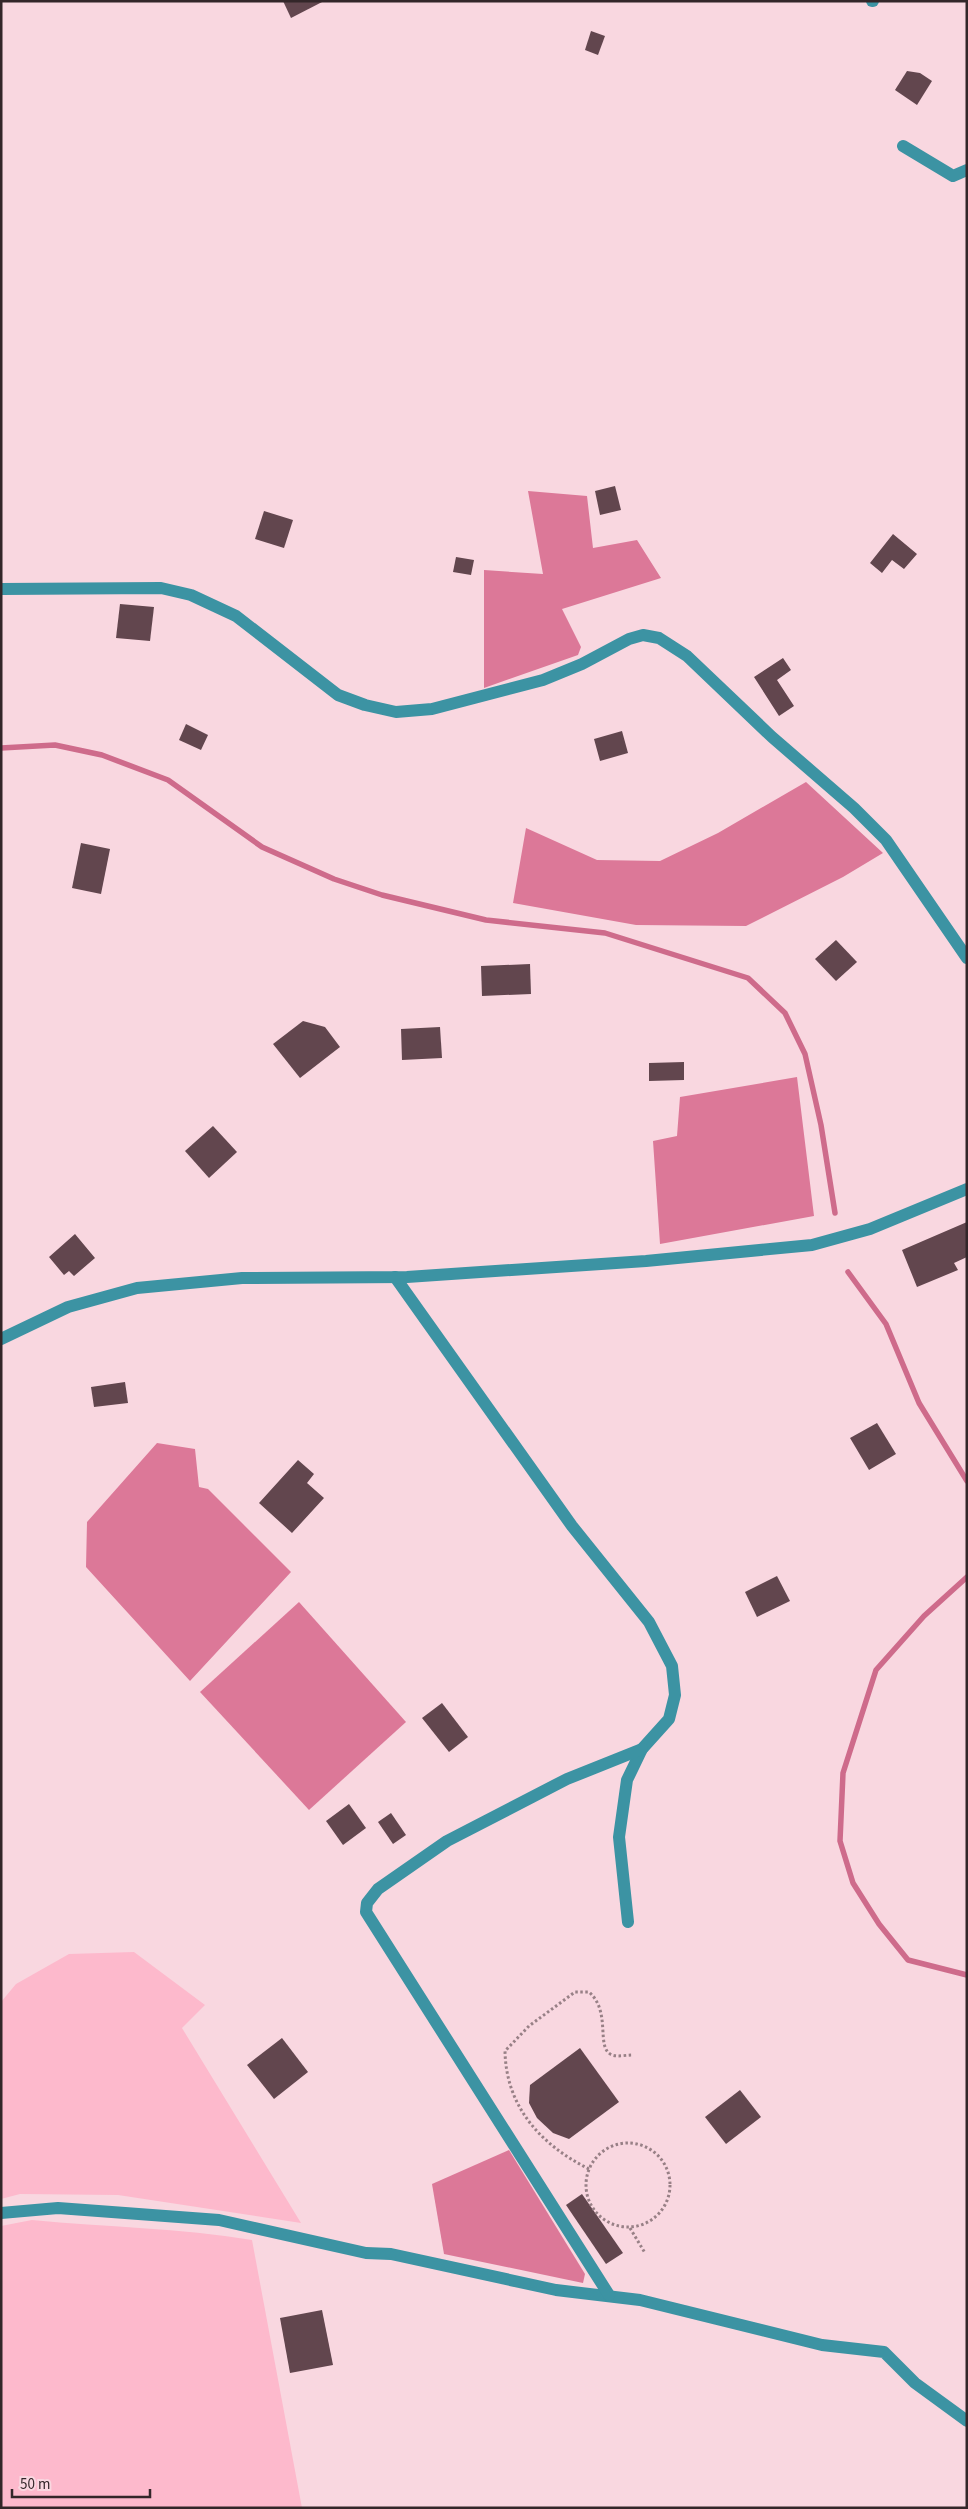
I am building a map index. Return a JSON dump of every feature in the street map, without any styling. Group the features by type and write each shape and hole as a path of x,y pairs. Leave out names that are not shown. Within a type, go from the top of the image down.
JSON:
{"street":[{"path":"903,146 953,176 967,170"},
{"path":"1,589 161,588 191,595 236,616 338,695 365,705 396,712 432,709 543,680 582,664 628,639 643,635 659,638 687,656 772,736 854,808 886,840 967,958"},
{"path":"1,1339 68,1307 137,1288 242,1278 395,1277 646,1261 812,1245 870,1229 967,1189"},
{"path":"395,1277 572,1526 650,1622 672,1666 676,1695 668,1719 642,1749 627,1780 619,1837 628,1922"},
{"path":"609,2295 366,1912 367,1903 378,1889 447,1841 568,1779 642,1749"},
{"path":"1,2213 58,2208 219,2220 556,2290 640,2300 822,2345 884,2352 915,2383 967,2421"}],"path":[{"path":"589,2169 564,2156 532,2126 514,2096 506,2069 505,2051 529,2026 575,1992 589,1992 597,1999 600,2007 603,2024 603,2042 606,2050 613,2056 632,2055"},
{"path":"621,2143 636,2143 649,2148 660,2157 668,2168 670,2183 669,2197 662,2210 652,2220 630,2228 613,2224 602,2218 593,2208 586,2182 589,2169 597,2157 608,2148 621,2143"},
{"path":"630,2228 645,2253"}],"shaded area":[{"path":"528,491 587,496 593,548 637,540 661,578 562,609 581,647 578,655 484,688 484,570 543,574"},
{"path":"806,782 883,853 843,877 746,926 636,925 513,903 526,828 597,860 660,861 718,833"},
{"path":"797,1077 814,1216 660,1244 653,1141 677,1136 680,1097"},
{"path":"157,1443 195,1449 199,1487 208,1489 291,1572 190,1681 86,1567 87,1522"},
{"path":"299,1602 406,1722 309,1810 200,1692"},
{"path":"134,1952 205,2005 182,2028 301,2223 118,2195 20,2194 1,2199 1,2002 16,1984 69,1954"},
{"path":"509,2150 585,2274 583,2283 444,2254 432,2184"},
{"path":"32,2220 170,2230 252,2240 302,2508 1,2508 1,2226"}],"building":[{"path":"283,1 324,1 291,18"},
{"path":"591,31 605,36 598,55 585,50"},
{"path":"907,71 920,73 932,81 917,105 895,90"},
{"path":"615,486 621,510 600,515 595,491"},
{"path":"264,511 293,520 284,548 255,539"},
{"path":"893,534 917,554 904,569 892,560 882,573 870,563"},
{"path":"456,557 474,560 471,575 453,572"},
{"path":"120,604 154,607 150,641 116,638"},
{"path":"783,658 791,670 777,680 794,706 779,716 754,677"},
{"path":"186,724 208,735 201,750 179,740"},
{"path":"622,731 628,753 600,761 594,739"},
{"path":"81,843 110,849 101,894 72,888"},
{"path":"836,940 857,962 836,981 815,959"},
{"path":"530,964 531,994 482,996 481,966"},
{"path":"303,1021 325,1027 340,1047 300,1078 273,1044"},
{"path":"440,1027 442,1058 402,1060 401,1029"},
{"path":"684,1062 684,1080 649,1081 649,1063"},
{"path":"213,1126 237,1152 209,1178 185,1151"},
{"path":"967,1222 967,1257 954,1263 958,1270 917,1287 902,1250"},
{"path":"75,1234 95,1258 74,1276 69,1271 64,1275 49,1257"},
{"path":"125,1382 128,1403 94,1407 91,1387"},
{"path":"877,1423 896,1454 869,1470 850,1438"},
{"path":"298,1460 314,1474 307,1483 324,1498 292,1533 259,1503"},
{"path":"777,1576 790,1601 757,1617 745,1592"},
{"path":"442,1703 468,1737 449,1752 422,1718"},
{"path":"349,1804 366,1828 343,1845 326,1821"},
{"path":"391,1813 406,1835 393,1844 378,1822"},
{"path":"282,2038 308,2072 274,2099 247,2065"},
{"path":"580,2048 619,2102 569,2139 553,2133 537,2118 529,2103 530,2085"},
{"path":"740,2090 761,2117 726,2144 705,2117"},
{"path":"582,2194 623,2253 606,2264 566,2205"},
{"path":"322,2310 333,2365 290,2373 280,2318"}],"waterway":[{"path":"1,748 55,745 102,755 168,780 262,847 334,879 382,895 486,920 605,933 748,978 785,1013 805,1054 821,1125 835,1213"},
{"path":"848,1272 886,1324 919,1403 967,1481"},
{"path":"967,1577 924,1616 876,1670 843,1773 840,1841 853,1883 879,1924 908,1960 967,1975"}]}
